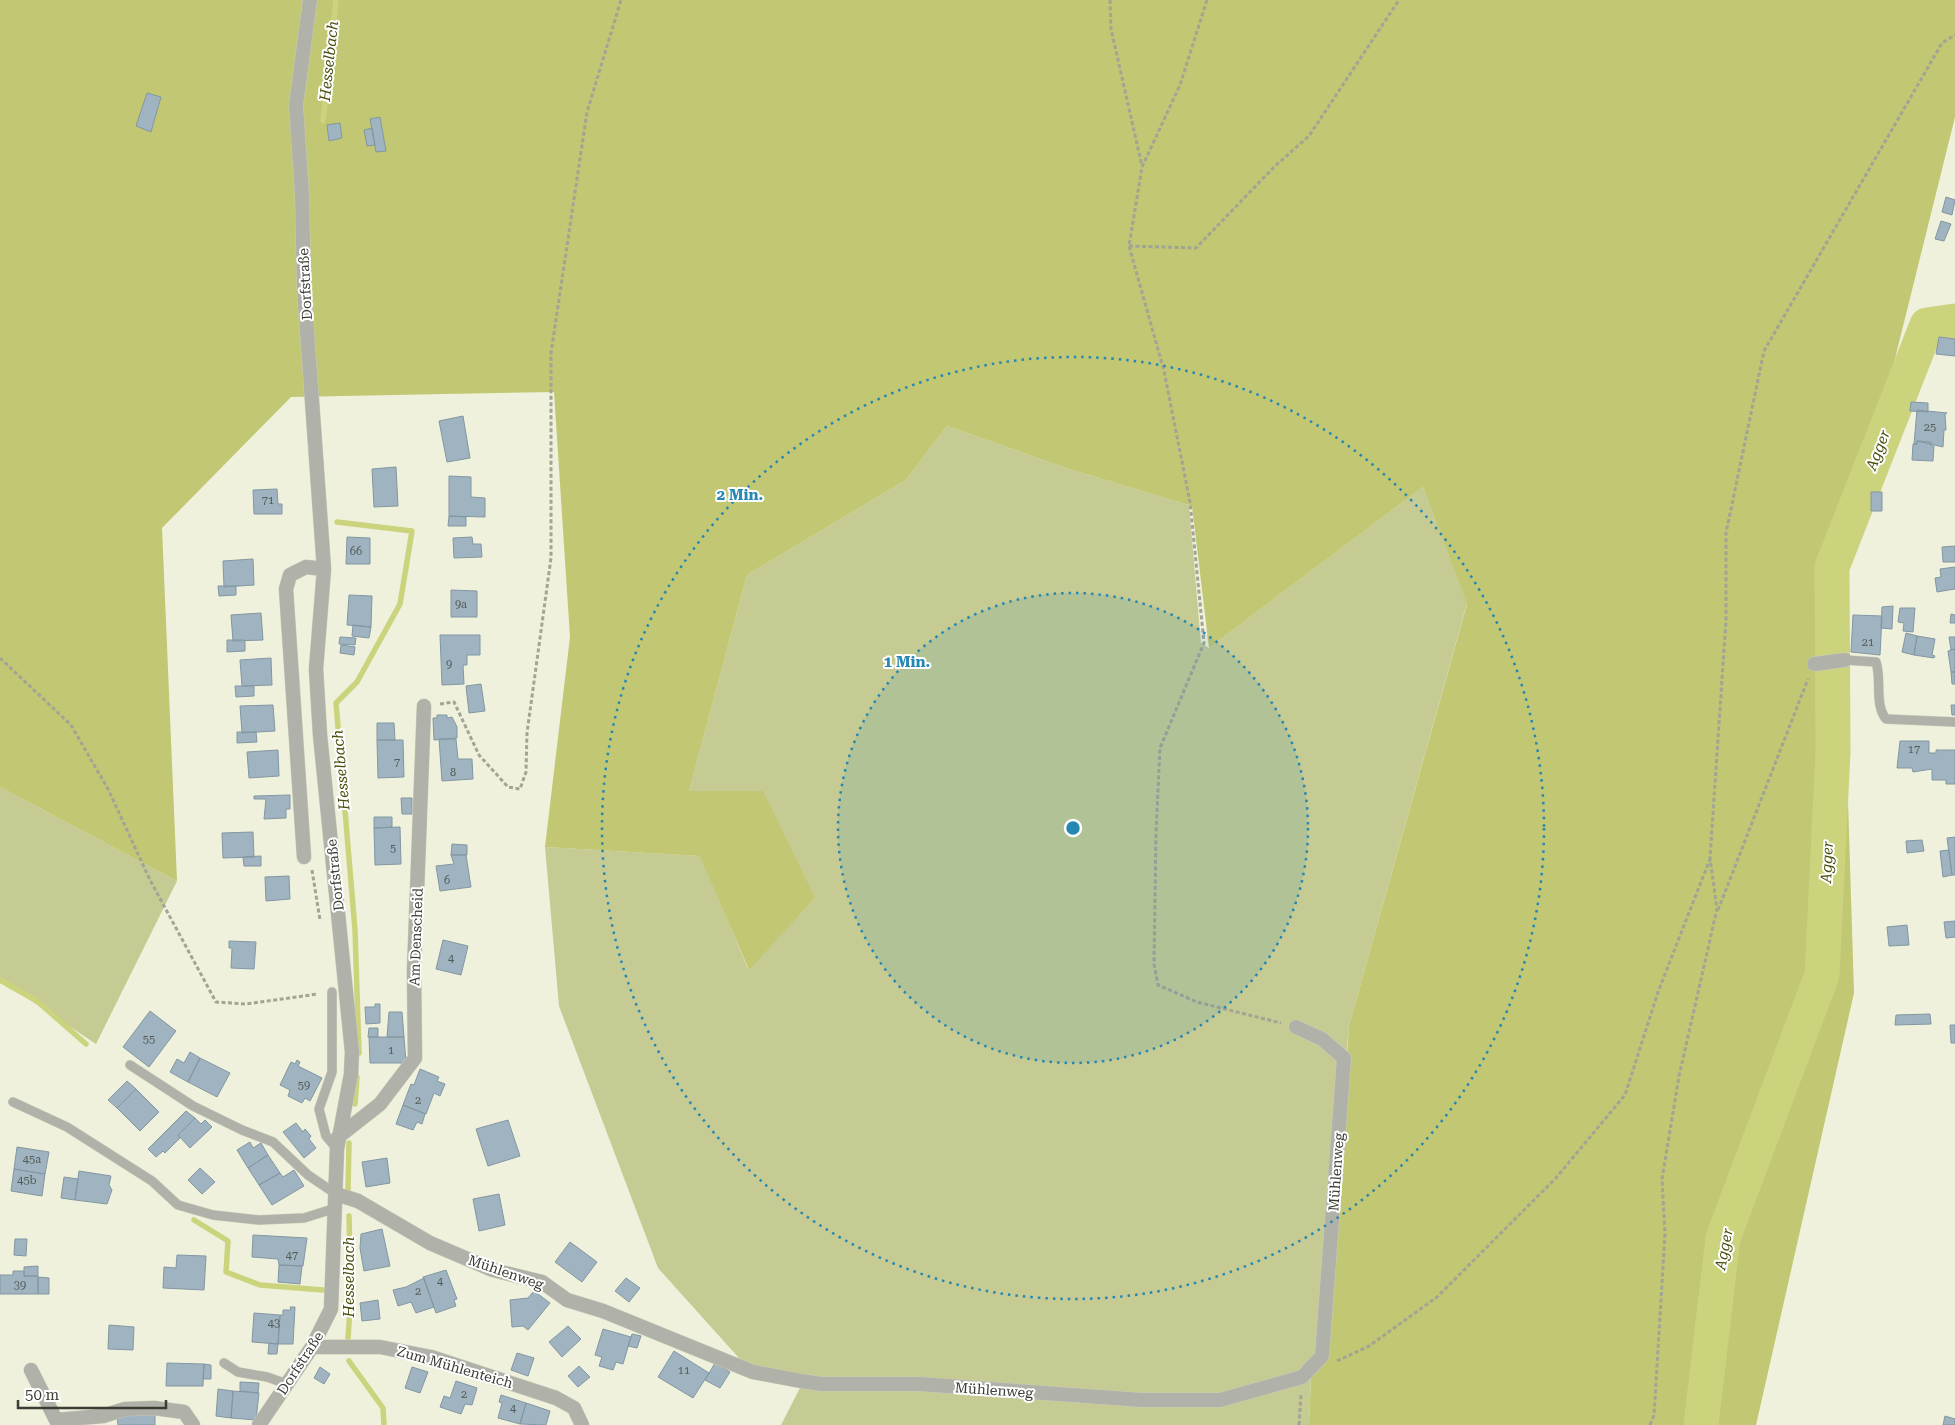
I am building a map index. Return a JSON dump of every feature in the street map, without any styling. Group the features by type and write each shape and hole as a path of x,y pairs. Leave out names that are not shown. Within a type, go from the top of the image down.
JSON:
{"street":[{"name":"Dorfstraße","path":"259,1425 312,1347 326,1323 331,1309 338,1143 351,1074 352,1052 320,735 316,669 324,569 304,289 302,196 296,105 310,0"},
{"name":"Dorfstraße","path":"304,857 286,589 290,575 306,567 324,569"},
{"path":"1814,664 1845,660"},
{"name":"Am Denscheid","path":"338,1143 380,1104 415,1058 414,971 424,706"},
{"name":"Mühlenweg","path":"336,1201 358,1202 430,1243 493,1270 542,1282 567,1300 604,1311 752,1372 822,1384 919,1384 1142,1400 1220,1400 1302,1377 1322,1356 1344,1058 1322,1039 1296,1027"},
{"name":"Zum Mühlenteich","path":"312,1347 380,1346 431,1357 556,1398 574,1408 582,1425"},
{"path":"31,1370 56,1420 100,1420 125,1409 154,1408 184,1412 193,1425"}],"lane":[{"path":"1845,660 1876,662 1880,674 1880,712 1886,719 1955,722"},
{"path":"332,992 332,1072 319,1109 326,1136 338,1143"},
{"path":"13,1102 67,1127 152,1181 178,1205 213,1215 259,1220 304,1218 336,1201 273,1142 242,1130 192,1106 130,1065"},
{"path":"224,1363 238,1372 267,1377 287,1384"}],"path":[{"path":"424,706 454,702 479,755 508,787 520,790 526,772 527,733 551,558 551,353 586,112 620,0"},
{"path":"1110,0 1111,29 1142,167"},
{"path":"1206,0 1180,85 1142,167 1129,246 1164,371 1190,502 1204,643 1160,748 1156,833 1154,964 1158,985 1197,1002 1296,1027"},
{"path":"1129,246 1196,248 1274,167 1309,136 1399,0"},
{"path":"1650,1425 1654,1415 1665,1234 1662,1179 1679,1076 1717,909 1710,858 1726,620 1726,533 1764,351 1942,42 1955,35"},
{"path":"0,658 71,725 108,789 150,880 216,1002 246,1004 332,992"},
{"path":"1717,913 1814,664"},
{"path":"1336,1362 1369,1346 1437,1297 1556,1178 1626,1095 1658,992 1710,858"},
{"path":"1299,1425 1302,1377"}],"green space":[{"path":"0,0 1955,0 1955,117 1841,576 1854,993 1756,1425 1309,1425 1311,1376 1330,1302 1349,1026 1467,604 1423,487 1209,648 1192,506 1066,468 947,426 906,480 747,575 689,791 763,791 815,898 749,970 700,856 545,847 570,637 554,392 291,397 162,528 177,881 0,787"},
{"path":"947,426 1066,468 1189,505 1201,643 1209,648 1423,487 1467,603 1349,1026 1319,1355 1298,1376 1220,1398 822,1382 747,1367 658,1268 559,1006 545,847 701,856 748,969 815,898 689,791 747,575 906,480"},
{"path":"0,787 177,881 96,1044 0,980"},
{"path":"1311,1376 1309,1425 781,1425 801,1386 917,1387 1219,1403"}],"building":[{"path":"147,93 161,97 151,132 136,126"},
{"path":"380,117 386,151 376,152 370,119"},
{"path":"340,123 342,138 329,141 327,125"},
{"path":"372,128 375,145 367,146 364,130"},
{"path":"1946,197 1955,200 1952,215 1942,212"},
{"path":"1941,221 1951,224 1944,241 1935,239"},
{"path":"1939,337 1955,339 1955,356 1936,354"},
{"path":"1911,402 1928,403 1928,412 1910,411"},
{"path":"1917,410 1947,413 1945,414 1946,430 1944,430 1943,447 1917,441 1917,444 1914,444"},
{"path":"463,416 470,458 447,462 439,421"},
{"path":"1917,441 1931,442 1931,446 1934,446 1933,461 1912,460 1913,444 1917,444"},
{"path":"396,467 398,506 374,507 372,469"},
{"path":"449,476 471,477 471,497 485,498 485,517 449,516"},
{"path":"277,489 278,504 282,504 282,514 254,514 253,490"},
{"path":"1871,492 1882,492 1882,511 1871,511"},
{"path":"449,516 466,517 466,526 448,526"},
{"path":"347,537 370,538 370,564 346,564"},
{"path":"472,537 473,544 481,544 482,557 454,558 453,538"},
{"path":"1955,546 1955,562 1943,562 1942,547"},
{"path":"253,559 254,585 224,587 223,561"},
{"path":"1955,567 1955,589 1937,592 1935,578 1941,577 1940,569"},
{"path":"218,586 236,586 236,595 219,596"},
{"path":"451,590 477,591 477,617 451,617"},
{"path":"349,595 372,596 371,627 347,625"},
{"path":"1893,606 1892,629 1881,628 1882,607"},
{"path":"1900,608 1915,608 1913,632 1903,631 1904,623 1898,622"},
{"path":"261,613 263,640 233,641 231,615"},
{"path":"1951,614 1955,615 1955,623 1950,623"},
{"path":"1853,615 1882,616 1880,655 1851,652"},
{"path":"353,625 371,627 369,638 352,636"},
{"path":"1906,633 1917,636 1914,655 1902,652"},
{"path":"440,635 480,635 480,655 467,655 467,665 463,665 464,684 442,685"},
{"path":"1917,636 1935,639 1932,655 1935,656 1934,658 1914,655"},
{"path":"340,637 356,638 355,645 339,644"},
{"path":"1949,637 1955,637 1955,649 1951,650"},
{"path":"227,640 245,640 245,651 227,652"},
{"path":"341,645 355,647 354,655 340,653"},
{"path":"1955,649 1955,672 1951,672 1948,651"},
{"path":"271,658 272,685 242,686 240,660"},
{"path":"1951,672 1955,672 1955,684 1952,684"},
{"path":"481,684 485,711 469,713 466,686"},
{"path":"235,686 254,686 254,696 236,697"},
{"path":"273,705 275,731 242,733 240,706"},
{"path":"1951,705 1955,705 1955,715 1952,715"},
{"path":"437,715 447,715 447,718 452,717 457,727 457,738 434,740 433,718 437,718"},
{"path":"377,723 394,723 395,740 377,740"},
{"path":"237,732 256,732 257,742 237,743"},
{"path":"439,739 456,739 458,759 472,759 473,779 442,781"},
{"path":"377,740 403,740 404,777 378,778"},
{"path":"1900,741 1929,741 1929,753 1936,753 1936,750 1955,750 1955,784 1946,784 1946,780 1932,780 1932,769 1913,772 1912,768 1897,768"},
{"path":"278,750 279,776 249,778 247,752"},
{"path":"290,795 290,809 286,809 286,818 264,819 266,799 254,799 254,796"},
{"path":"401,798 412,798 412,814 402,814"},
{"path":"374,817 392,817 392,827 374,828"},
{"path":"400,827 401,864 375,865 374,828"},
{"path":"253,832 254,857 223,858 222,833"},
{"path":"1955,837 1955,875 1952,875 1947,838"},
{"path":"1922,840 1924,851 1907,853 1906,841"},
{"path":"452,844 467,845 467,855 451,855"},
{"path":"1949,850 1952,875 1943,877 1940,851"},
{"path":"451,855 466,855 471,887 440,891 436,866 454,864"},
{"path":"261,856 261,866 244,866 243,857"},
{"path":"289,876 290,899 266,901 265,877"},
{"path":"1955,921 1955,937 1946,938 1944,922"},
{"path":"1907,925 1909,945 1889,946 1887,927"},
{"path":"443,940 468,946 461,975 436,969"},
{"path":"229,941 256,942 254,969 231,968 232,948 229,948"},
{"path":"375,1004 380,1004 380,1023 366,1024 365,1007 375,1007"},
{"path":"150,1011 176,1031 149,1067 123,1047"},
{"path":"389,1012 402,1012 404,1037 387,1037"},
{"path":"1930,1014 1931,1024 1895,1025 1896,1015"},
{"path":"1950,1025 1955,1025 1955,1043 1951,1043"},
{"path":"369,1028 378,1028 378,1037 368,1037"},
{"path":"369,1037 404,1037 406,1063 370,1063"},
{"path":"190,1052 200,1058 188,1082 170,1072 177,1059 184,1063"},
{"path":"200,1058 230,1073 217,1097 188,1082"},
{"path":"297,1060 300,1062 298,1066 322,1078 310,1101 305,1098 302,1103 288,1096 290,1090 280,1085 291,1062 295,1064"},
{"path":"420,1069 439,1077 437,1081 445,1084 440,1096 434,1093 426,1114 403,1105 411,1084 414,1085"},
{"path":"127,1081 136,1089 117,1108 108,1100"},
{"path":"136,1089 159,1112 140,1131 117,1108"},
{"path":"403,1105 425,1114 422,1124 417,1122 413,1130 396,1124"},
{"path":"186,1111 195,1118 178,1135 180,1138 165,1153 163,1151 156,1157 148,1149"},
{"path":"195,1118 201,1124 205,1120 212,1127 190,1148 178,1135"},
{"path":"508,1120 520,1156 488,1166 476,1129"},
{"path":"296,1123 303,1132 305,1129 311,1136 309,1139 316,1148 304,1158 283,1132"},
{"path":"250,1142 253,1148 261,1143 268,1155 248,1168 237,1150"},
{"path":"17,1147 49,1152 45,1174 14,1169"},
{"path":"268,1155 280,1173 259,1185 248,1168"},
{"path":"387,1158 390,1183 366,1187 362,1162"},
{"path":"200,1168 215,1182 202,1194 188,1180"},
{"path":"14,1169 45,1174 42,1196 11,1191"},
{"path":"294,1170 304,1186 272,1205 259,1185 280,1173 283,1177"},
{"path":"79,1171 111,1176 109,1185 112,1190 107,1204 75,1200"},
{"path":"64,1177 78,1179 75,1200 61,1198"},
{"path":"499,1194 505,1225 479,1231 473,1199"},
{"path":"382,1229 390,1266 364,1271 360,1248 361,1234"},
{"path":"253,1235 307,1238 303,1266 279,1265 278,1259 252,1257"},
{"path":"15,1239 27,1239 26,1256 14,1255"},
{"path":"570,1242 597,1262 582,1282 555,1262"},
{"path":"177,1255 206,1256 204,1290 163,1288 164,1267 176,1268"},
{"path":"279,1265 302,1266 300,1284 278,1282"},
{"path":"38,1266 38,1276 24,1276 24,1267"},
{"path":"446,1270 457,1299 454,1300 456,1306 436,1313 423,1277"},
{"path":"13,1271 24,1271 24,1276 38,1276 38,1294 0,1294 0,1275 13,1275"},
{"path":"38,1277 49,1278 49,1294 38,1294"},
{"path":"424,1278 434,1307 416,1313 411,1302 398,1306 393,1290 406,1287"},
{"path":"626,1278 640,1288 629,1302 615,1291"},
{"path":"534,1291 550,1303 528,1330 523,1326 512,1327 510,1300 528,1298"},
{"path":"378,1300 380,1319 362,1321 360,1303"},
{"path":"290,1307 295,1307 293,1344 278,1344 280,1315 283,1315 283,1310 291,1310"},
{"path":"254,1313 280,1315 278,1344 252,1342"},
{"path":"109,1325 134,1327 133,1350 108,1349"},
{"path":"568,1326 581,1339 562,1357 549,1342"},
{"path":"603,1329 631,1337 623,1364 616,1362 613,1370 599,1366 602,1357 595,1355"},
{"path":"632,1334 641,1336 637,1348 628,1346"},
{"path":"269,1343 278,1344 277,1354 268,1354"},
{"path":"674,1351 709,1373 693,1398 658,1377"},
{"path":"517,1353 534,1358 528,1376 511,1370"},
{"path":"167,1363 204,1364 203,1386 166,1386"},
{"path":"715,1363 730,1372 720,1388 705,1380"},
{"path":"204,1364 211,1365 211,1379 203,1379"},
{"path":"579,1366 590,1377 578,1387 568,1376"},
{"path":"320,1367 330,1374 324,1384 314,1378"},
{"path":"412,1367 428,1372 420,1393 405,1388"},
{"path":"456,1381 477,1388 472,1405 465,1404 461,1414 440,1407 444,1396 450,1398"},
{"path":"240,1382 259,1383 258,1393 240,1391"},
{"path":"218,1389 233,1391 231,1418 216,1416"},
{"path":"233,1391 259,1393 256,1420 231,1418"},
{"path":"501,1395 526,1403 520,1424 498,1418 502,1403 499,1402"},
{"path":"526,1403 550,1411 546,1425 520,1424"},
{"path":"155,1415 155,1425 118,1425 117,1416"},
{"path":"1945,1416 1955,1419 1955,1425 1943,1425"}],"waterway":[{"name":"Hesselbach","path":"323,121 336,0"},
{"name":"Agger","path":"1701,1425 1723,1238 1822,975 1833,752 1832,567 1927,325 1955,321"},
{"name":"Hesselbach","path":"337,522 412,531 400,604 357,682 336,703 355,930 359,1053"},
{"path":"0,980 37,1001 86,1044"},
{"name":"Hesselbach","path":"355,1104 357,1077"},
{"name":"Hesselbach","path":"348,1190 349,1143"},
{"name":"Hesselbach","path":"348,1338 351,1294 349,1216"},
{"path":"194,1220 228,1241 226,1272 260,1285 323,1290"},
{"name":"Hesselbach","path":"349,1361 383,1408 384,1425"}]}
